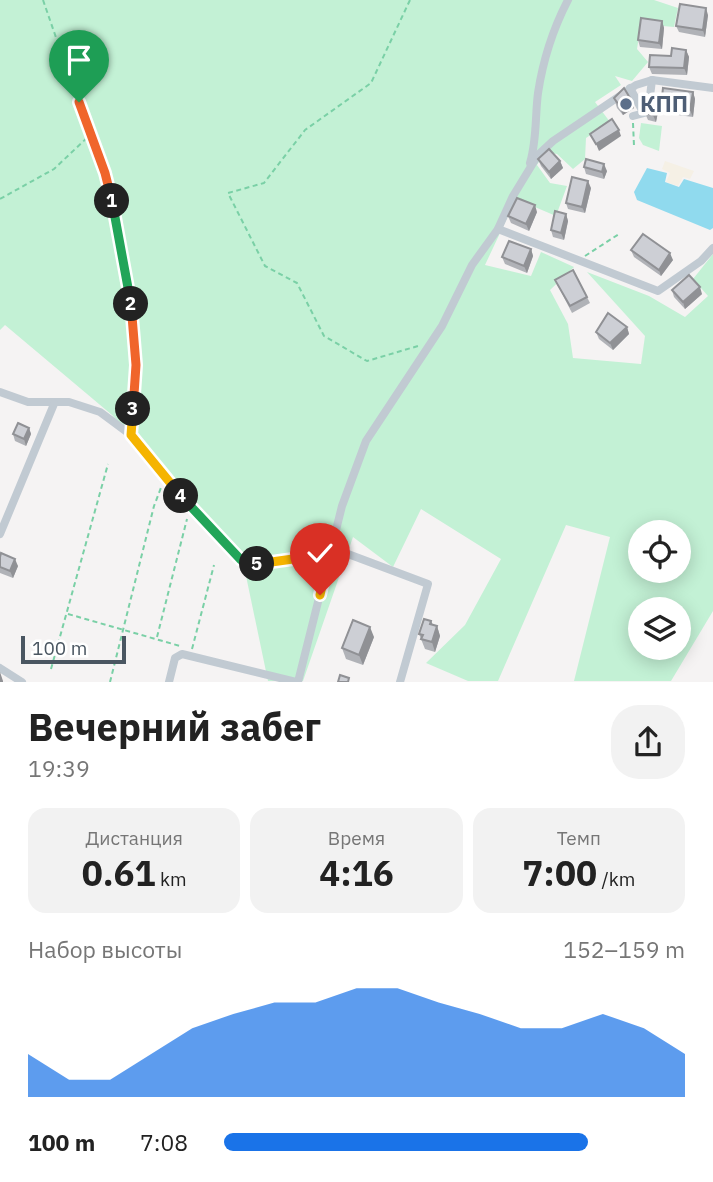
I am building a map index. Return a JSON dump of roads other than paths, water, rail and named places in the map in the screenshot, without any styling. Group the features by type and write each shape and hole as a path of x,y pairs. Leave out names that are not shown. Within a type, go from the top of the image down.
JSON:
{"street":[{"path":"528,172 535,133 538,91 547,53 568,0"},
{"path":"633,116 648,112 652,80"},
{"path":"169,681 175,658 182,654 297,681 342,506 366,441 410,379 442,326 472,265 498,229 538,155 553,141 628,89 652,80 713,88"},
{"path":"628,89 643,112"},
{"path":"535,133 553,141"},
{"path":"498,229 659,291 701,261 713,248"},
{"path":"0,392 28,402 69,402 100,412 131,435 165,477 241,560 263,564 340,551 428,583 400,681"},
{"path":"0,534 54,404"},
{"path":"0,668 22,681"}],"water":[{"path":"647,168 667,173 665,182 679,187 684,179 713,188 713,228 710,230 637,200 634,192"}],"place":[{"name":"КПП","path":"626,104"}]}
